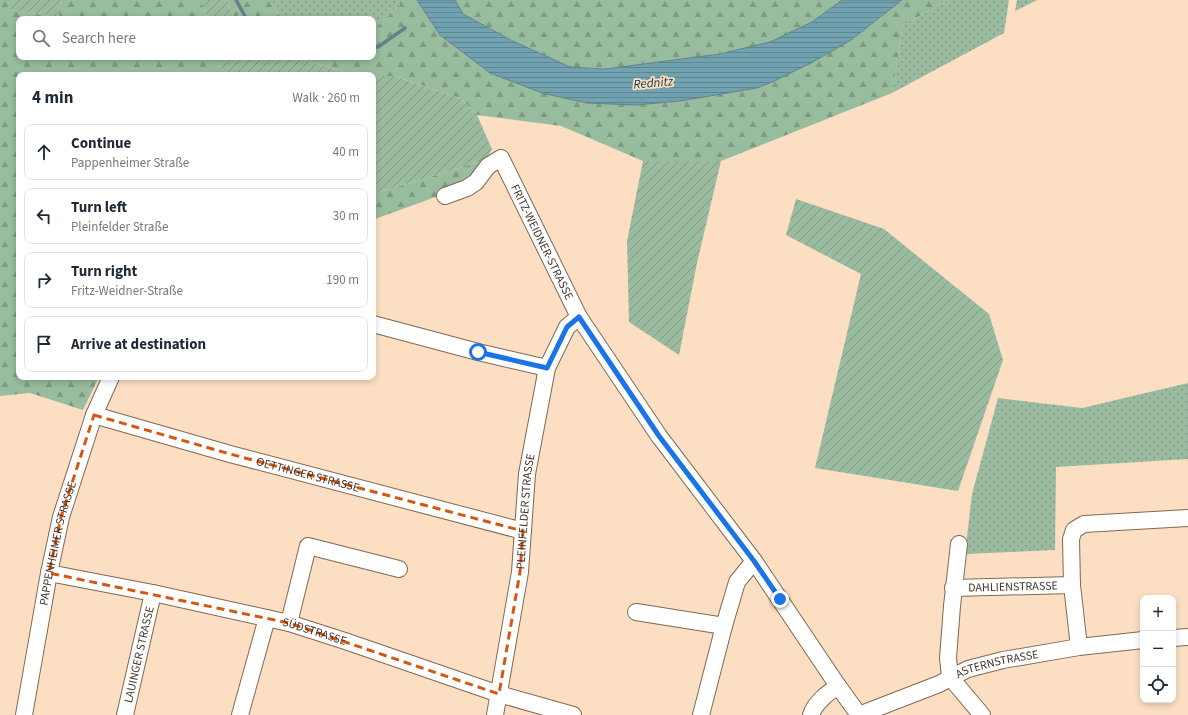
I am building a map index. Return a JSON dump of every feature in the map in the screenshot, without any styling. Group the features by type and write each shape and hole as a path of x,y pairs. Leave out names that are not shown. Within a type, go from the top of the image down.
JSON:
{"street":[{"name":"FRITZ-WEIDNER-STRASSE","path":"445,196 467,188 476,182 488,166 501,158 579,317 659,436 754,561 859,715"},
{"name":"PLEINFELDER STRASSE","path":"495,715 520,572 527,474 547,368 567,327 579,317"},
{"path":"376,325 478,352 547,368"},
{"name":"PAPPENHEIMER STRASSE","path":"24,715 49,573 61,517 94,415 110,380"},
{"name":"OETTINGER STRASSE","path":"94,415 230,454 523,531"},
{"name":"DAHLIENSTRASSE","path":"1079,647 1072,585 1071,539 1074,530 1078,526 1084,524 1188,518"},
{"name":"DAHLIENSTRASSE","path":"950,677 948,658 953,588 959,544"},
{"path":"289,623 308,546 399,569"},
{"path":"701,715 737,582 754,561"},
{"name":"SÜDSTRASSE","path":"49,573 153,593 289,623 499,694 573,715"},
{"name":"DAHLIENSTRASSE","path":"953,588 1072,585"},
{"name":"LAUINGER STRASSE","path":"125,715 153,593"},
{"path":"636,612 724,626"},
{"path":"240,715 267,618"},
{"path":"1176,638 1188,637"},
{"name":"ASTERNSTRASSE","path":"859,715 939,684 968,669 1003,660 1079,647 1140,640"},
{"path":"950,677 982,715"},
{"path":"811,715 812,711 825,696 838,686"}],"highlighted area":[{"path":"94,415 230,454 523,531 520,572 499,694 289,623 49,573 61,517"}],"green space":[{"path":"0,0 9,0 9,9 47,16 16,16 16,60 218,60 221,72 16,72 16,380 98,380 83,410 30,393 0,396"},
{"path":"9,0 61,0 59,16 48,16 8,9"},
{"path":"61,0 201,0 206,16 58,16"},
{"path":"201,0 227,0 233,16 206,16"},
{"path":"227,0 268,0 280,16 233,16"},
{"path":"268,0 398,0 401,4 376,27 376,16 280,16"},
{"path":"398,0 417,0 440,35 490,73 542,93 587,103 636,105 680,101 757,88 772,82 851,40 902,0 949,0 903,25 892,93 721,161 643,161 561,126 477,115 460,98 394,76 376,76 376,72 343,72 305,60 376,60 376,27 400,5"},
{"path":"455,0 842,0 812,22 770,42 720,54 605,69 570,67 512,40 463,14"},
{"path":"949,0 1009,0 1004,33 892,93 903,25"},
{"path":"1017,0 1037,0 1015,11"},
{"path":"218,60 305,60 343,72 221,72"},
{"path":"376,76 394,76 460,98 477,115 492,149 486,160 376,193"},
{"path":"486,160 463,187 376,219 376,193"},
{"path":"643,161 721,161 697,263 679,355 629,322 627,241"},
{"path":"796,199 884,229 989,314 1003,360 958,491 815,468 861,274 786,235"},
{"path":"1188,383 1188,459 1056,467 1055,550 965,554 972,494 998,398 1082,408"}],"water":[{"name":"Rednitz","path":"417,0 455,0 463,14 511,40 570,67 605,69 720,54 770,42 812,22 842,0 902,0 851,40 811,63 757,88 680,101 636,105 587,103 542,93 490,73 440,35"}],"waterway":[{"path":"236,0 245,16"},
{"path":"376,47 405,28"}],"route":[{"path":"478,352 547,368 567,327 579,317 659,436 754,561 780,599"}]}
